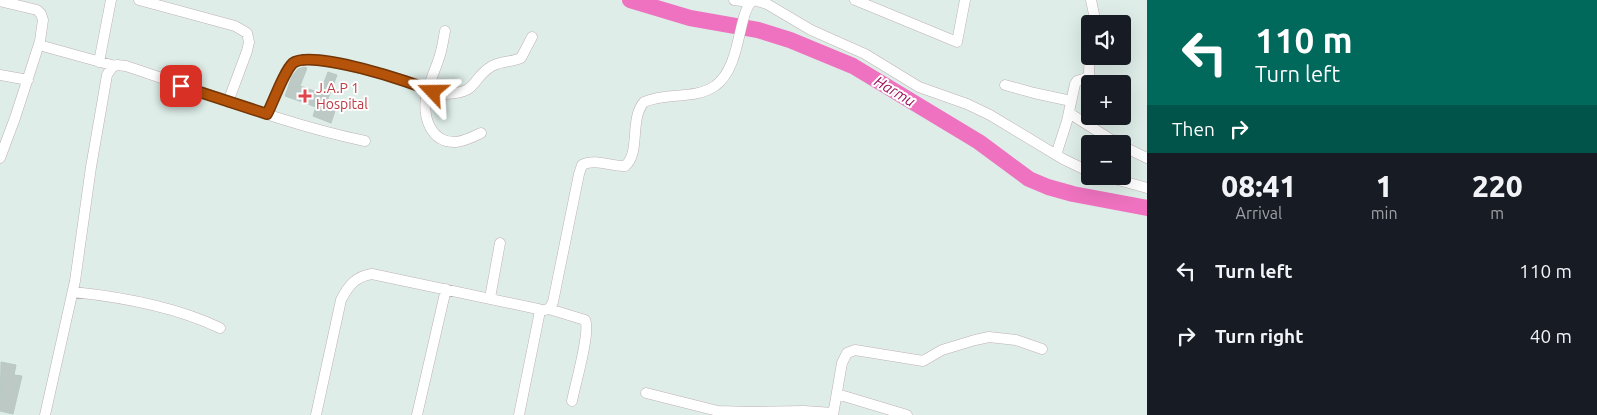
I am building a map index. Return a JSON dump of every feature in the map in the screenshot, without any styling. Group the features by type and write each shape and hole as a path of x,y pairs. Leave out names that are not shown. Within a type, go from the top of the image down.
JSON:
{"street":[{"path":"100,62 111,0"},
{"path":"139,0 235,26 247,33 249,38 247,51 228,102"},
{"path":"734,0 759,1 767,4 800,24 865,54 918,87 967,104 990,115 1056,155 1081,168"},
{"path":"855,0 957,42 965,0"},
{"path":"1090,0 1094,15"},
{"path":"0,1 37,10 41,14 43,27 28,80 1,154"},
{"path":"519,415 544,310 553,302 582,166 592,162 625,166 631,159 638,112 644,102 660,97 694,94 714,86 723,79 738,48 748,1"},
{"path":"445,31 439,60 428,89 426,114 430,128 436,136 456,142 481,133"},
{"path":"267,114 290,68 293,64 300,61 319,60 337,63 402,80 440,94 457,93 472,88 490,68 502,62 521,58 532,37"},
{"path":"39,45 114,66 126,66 228,102 325,132 365,141"},
{"path":"1056,155 1077,81 1089,75 1089,65"},
{"path":"44,415 73,292 91,167 108,72 114,66"},
{"path":"0,75 28,80"},
{"path":"1005,85 1034,94 1072,101"},
{"path":"1069,113 1104,135"},
{"path":"1131,150 1147,158"},
{"path":"1131,184 1147,188"},
{"path":"490,298 500,243"},
{"path":"316,415 341,300 356,279 372,274 585,320 587,324 572,401"},
{"path":"417,415 446,289"},
{"path":"73,292 117,297 187,315 220,328"},
{"path":"646,393 718,411 812,411 833,414 842,363 847,353 855,350 923,361 942,350 989,337 1016,340 1042,349"},
{"path":"837,394 907,415"}],"building":[{"path":"307,68 300,86 320,93 328,72 337,75 326,104 336,108 331,123 313,116 316,107 285,96 292,76 298,69"},
{"path":"1,362 16,365 14,375 22,376 13,414 0,411"}],"waterway":[{"name":"Harmu","path":"630,0 690,18 758,30 790,40 853,66 979,142 1029,179 1073,194 1147,208"}],"place":[{"name":"J.A.P 1 Hospital","path":"305,96"}],"route":[{"path":"181,86 219,100 267,114 285,76 293,64 297,61 319,60 402,80 433,92"}]}
